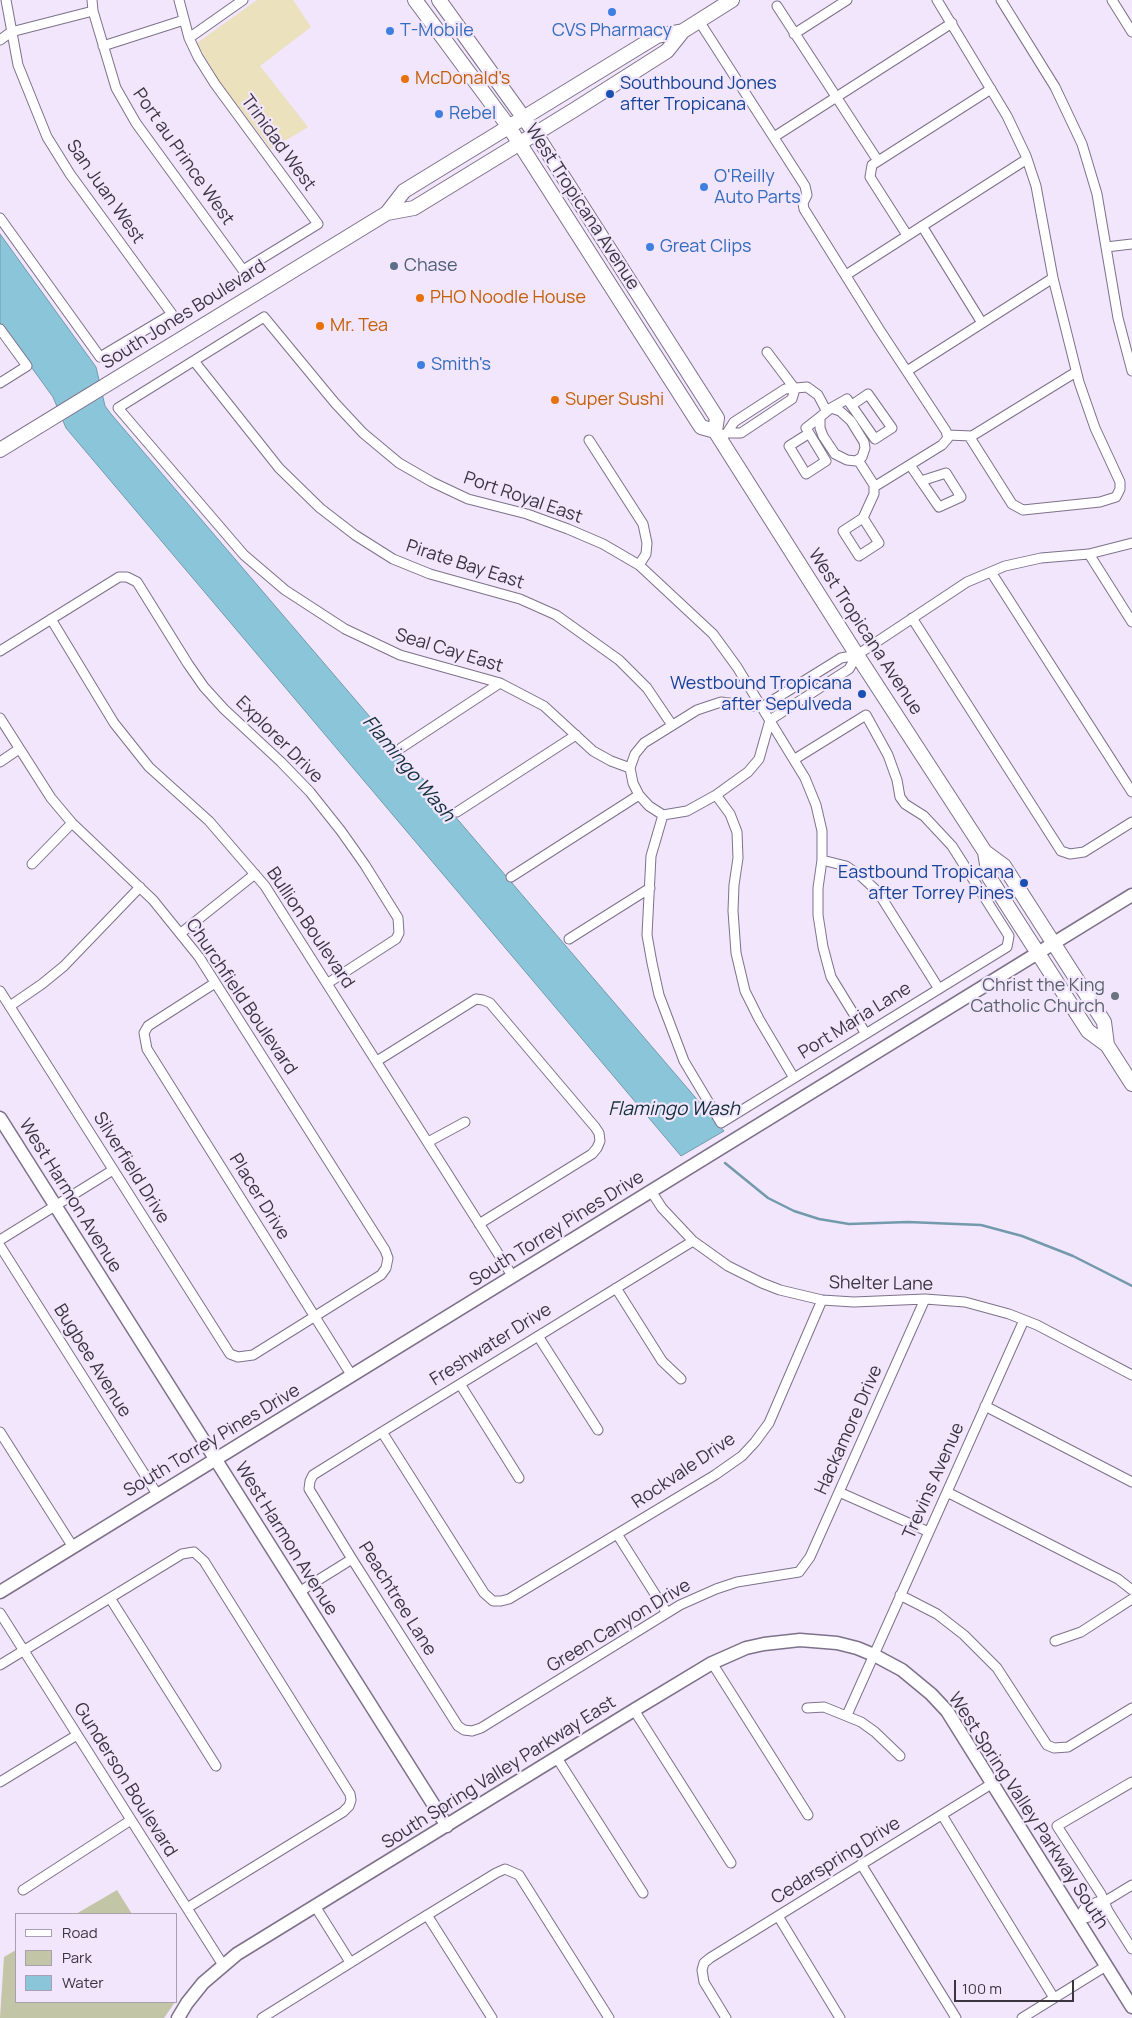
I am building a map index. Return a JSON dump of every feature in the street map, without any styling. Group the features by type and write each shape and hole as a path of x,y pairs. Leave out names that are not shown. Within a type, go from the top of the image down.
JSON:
{"main road":[{"name":"West Tropicana Avenue","path":"415,0 509,127 701,428 721,434"},
{"name":"West Tropicana Avenue","path":"439,0 535,133 717,418 721,434 857,655 984,852 989,877 1088,1031 1107,1045 1132,1084"},
{"name":"South Jones Boulevard","path":"387,213 414,208 667,51 683,31 732,0"},
{"name":"South Jones Boulevard","path":"0,450 387,213 404,191 657,36 683,31"},
{"path":"640,331 651,334 677,372 696,385"},
{"name":"West Tropicana Avenue","path":"984,852 1004,866 1104,1022 1107,1045"},
{"name":"South Torrey Pines Drive","path":"0,1592 1132,895"},
{"name":"West Harmon Avenue","path":"2,1124 56,1206 446,1826"},
{"name":"South Spring Valley Parkway East","path":"178,2018 203,1983 236,1954 712,1663 746,1648 800,1640 837,1643 874,1655"},
{"name":"West Spring Valley Parkway South","path":"874,1655 902,1670 931,1694 946,1711 993,1783 1132,2008"}],"street":[{"name":"San Juan West","path":"0,218 100,357 172,314 70,174 47,136 18,65 6,0"},
{"name":"Port au Prince West","path":"92,0 93,11 116,88 136,123 243,270"},
{"name":"Trinidad West","path":"179,0 189,38 214,84 318,224 243,270"},
{"path":"189,38 244,0"},
{"path":"794,34 847,0"},
{"path":"937,0 1007,116 1027,159 1036,186 1053,278 1076,372 1096,428 1120,482 1120,489 1116,497 1100,502 1023,510 1012,504 969,436"},
{"path":"1001,0 1055,87 1082,144 1097,194 1118,318 1132,371"},
{"path":"1112,0 1132,32"},
{"path":"776,6 878,161"},
{"path":"0,40 11,32 93,11"},
{"path":"103,46 184,20"},
{"path":"699,21 805,186 804,209 946,431 948,438 942,445 874,487"},
{"path":"774,137 952,23"},
{"path":"907,236 870,177 872,165 991,89"},
{"path":"846,275 1027,159"},
{"path":"922,226 982,323"},
{"path":"1106,246 1132,244"},
{"path":"907,371 1053,278"},
{"name":"Port Royal East","path":"194,361 264,317 335,403 358,427 399,463 432,482 468,499 527,514 603,544 639,565 713,634 737,667 795,759 816,805 822,831 818,915 823,947 831,976 866,1034"},
{"path":"0,329 27,366 0,383"},
{"path":"767,352 795,390"},
{"name":"Seal Cay East","path":"194,361 118,408 244,554 285,590 345,629 400,655 500,683 544,706 593,751 611,761 630,768"},
{"name":"Pirate Bay East","path":"194,361 279,468 320,508 355,535 393,559 430,574 520,599 556,615 591,638 619,660 647,688 672,725"},
{"path":"947,435 969,436 1076,372"},
{"path":"721,434 734,422 786,389 795,390 807,387 818,395 826,412 820,428 835,454 847,460 858,460 862,457 865,448 864,442 850,421 840,411 826,412"},
{"path":"808,434 789,446 806,474 826,461 806,428 826,412 848,399 875,440 892,428 868,394 852,405"},
{"path":"589,440 643,524 647,543 646,554 639,565"},
{"path":"858,460 874,487 874,494 863,518"},
{"path":"910,465 921,481"},
{"path":"857,655 849,669 766,714 721,702 696,710 672,725 644,743 635,754 630,768 633,783 639,795 649,806 663,815 687,812 716,795 748,772 760,759 766,714 841,658 857,655 967,582 1005,566 1041,558 1089,554 1132,544"},
{"path":"1089,554 1132,622"},
{"path":"991,572 1132,792"},
{"name":"Explorer Drive","path":"51,619 119,577 127,577 137,582 204,687 224,709 310,792 341,831 398,918 400,933 396,939 328,983"},
{"path":"912,618 1062,851 1070,854 1084,852 1132,822"},
{"path":"0,651 51,619"},
{"name":"Bullion Boulevard","path":"51,619 114,723 149,767 209,821 265,886 377,1060 512,1277"},
{"path":"401,748 500,683"},
{"name":"Port Maria Lane","path":"650,888 647,935 658,995 684,1061 721,1122 1007,947 1009,936 952,846 924,816 905,804 900,797 897,780 888,755 866,715 795,759"},
{"name":"Churchfield Boulevard","path":"0,718 51,798 72,823 153,900 181,933 215,983 385,1250 388,1258 382,1275 315,1316"},
{"path":"457,812 576,735"},
{"path":"0,762 19,749"},
{"path":"511,877 639,795"},
{"path":"716,795 730,814 738,832 738,858 733,911 736,953 745,991 759,1019 794,1078"},
{"path":"569,939 650,888 651,856 663,815"},
{"path":"32,864 72,823"},
{"path":"822,860 846,866 862,877 878,892 939,989"},
{"path":"181,933 256,874"},
{"path":"10,1006 64,966 140,888"},
{"name":"Placer Drive","path":"215,983 148,1026 144,1034 147,1049 352,1376"},
{"name":"Silverfield Drive","path":"0,991 230,1354 238,1357 253,1355 315,1316"},
{"path":"377,1060 476,999 483,1000 490,1003 599,1133 600,1141 598,1148 592,1154 479,1224"},
{"path":"428,1142 465,1122"},
{"path":"0,1240 113,1170"},
{"name":"Shelter Lane","path":"651,1191 662,1208 693,1241 728,1266 780,1290 822,1300 854,1302 925,1299 965,1302 1024,1320 1132,1375"},
{"name":"Freshwater Drive","path":"310,1481 313,1475 693,1241"},
{"name":"Bugbee Avenue","path":"0,1246 157,1494"},
{"path":"616,1288 662,1360 681,1379"},
{"name":"Hackamore Drive","path":"799,1572 810,1557 925,1299"},
{"name":"Rockvale Drive","path":"382,1432 484,1593 493,1601 501,1602 730,1465 755,1442 769,1423 822,1300"},
{"name":"Trevins Avenue","path":"847,1715 1024,1320"},
{"path":"538,1336 598,1430"},
{"path":"460,1384 519,1478"},
{"path":"985,1406 1132,1482"},
{"path":"0,1432 73,1547"},
{"name":"Peachtree Lane","path":"310,1481 309,1490 458,1726 464,1730"},
{"path":"839,1492 929,1532"},
{"path":"947,1492 1118,1579 1132,1590"},
{"path":"617,1534 667,1613"},
{"path":"0,1666 182,1554 194,1552 204,1561 345,1785 350,1794 350,1800 349,1806 343,1812 187,1908"},
{"path":"299,1592 352,1559"},
{"name":"Green Canyon Drive","path":"464,1730 472,1731 481,1728 680,1605 737,1582 799,1572"},
{"path":"900,1595 937,1614 964,1634 997,1668 1047,1745 1054,1748 1068,1748 1132,1708"},
{"path":"110,1598 216,1766"},
{"path":"1056,1641 1081,1632 1132,1599"},
{"name":"Gunderson Boulevard","path":"0,1613 223,1965"},
{"path":"712,1663 808,1815"},
{"path":"807,1708 824,1708 847,1715 861,1722 876,1732 900,1756"},
{"path":"634,1710 731,1863"},
{"path":"0,1782 77,1735"},
{"path":"557,1758 643,1893"},
{"path":"1132,1782 1058,1826 1101,1894 1132,1949"},
{"name":"Cedarspring Drive","path":"726,2018 704,1982 702,1970 704,1963 993,1783"},
{"path":"942,1815 1054,1998"},
{"path":"23,1890 131,1820"},
{"path":"861,1864 956,2018"},
{"path":"262,2018 350,1962 505,1869 519,1875 609,2018"},
{"path":"1078,1919 1089,1917 1102,1910 1104,1902 1132,1885"},
{"path":"315,1906 350,1962"},
{"path":"427,1915 492,2018"},
{"path":"778,1916 840,2018"},
{"path":"1022,2018 1106,1966"}],"green space":[{"path":"117,1890 131,1913 78,1913"},
{"path":"15,1951 15,2003 174,2003 164,2018 0,2018 4,1957"}],"sand":[{"path":"257,0 293,0 311,27 260,66 308,127 271,149 219,81 197,43"}],"water":[{"name":"Flamingo Wash","path":"0,234 96,367 105,406 111,414 724,1131 681,1156 66,428 53,397 0,324"}],"waterway":[{"name":"Flamingo Wash","path":"725,1163 768,1198 794,1211 819,1219 849,1224 908,1222 981,1225 1022,1236 1073,1256 1132,1286"}],"place":[{"name":"CVS Pharmacy","path":"612,12"},
{"name":"T-Mobile","path":"390,31"},
{"name":"McDonald's","path":"405,79"},
{"name":"Southbound Jones after Tropicana","path":"610,94"},
{"name":"Rebel","path":"439,114"},
{"name":"O'Reilly Auto Parts","path":"704,187"},
{"name":"Great Clips","path":"650,247"},
{"name":"Chase","path":"394,266"},
{"name":"PHO Noodle House","path":"420,298"},
{"name":"Mr. Tea","path":"320,326"},
{"name":"Smith's","path":"421,365"},
{"name":"Super Sushi","path":"555,400"},
{"name":"Westbound Tropicana after Sepulveda","path":"862,694"},
{"name":"Eastbound Tropicana after Torrey Pines","path":"1024,883"},
{"name":"Christ the King Catholic Church","path":"1115,996"}]}
